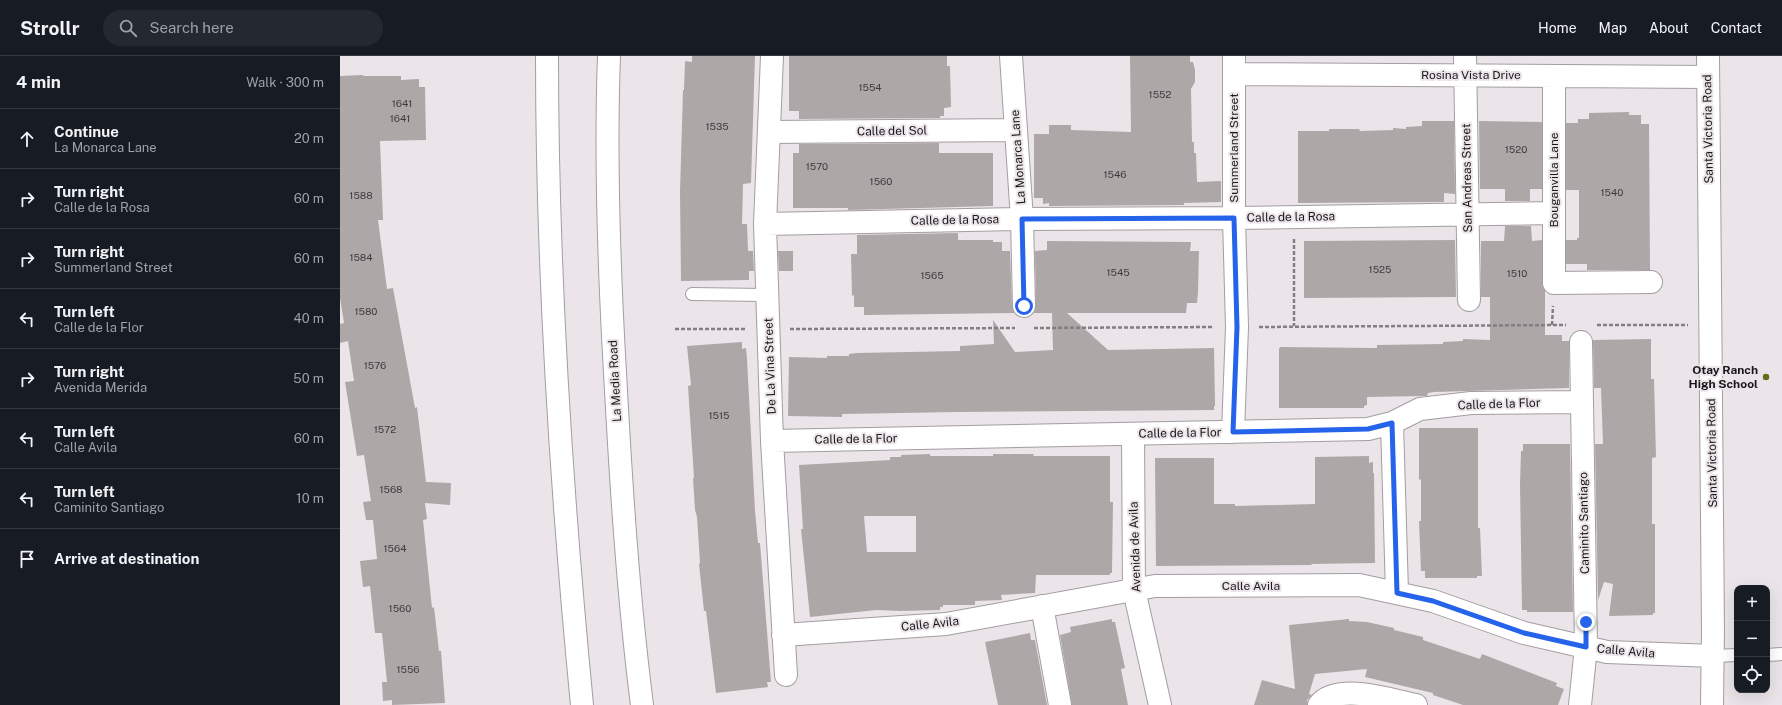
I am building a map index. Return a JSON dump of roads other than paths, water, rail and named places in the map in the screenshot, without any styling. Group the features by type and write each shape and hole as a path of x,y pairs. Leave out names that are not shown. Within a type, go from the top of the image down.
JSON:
{"street":[{"path":"547,56 547,126 552,295 564,497 582,705"},
{"name":"La Media Road","path":"609,56 607,110 611,296 619,459 631,612 642,705"},
{"name":"De La Vina Street","path":"772,56 765,224 772,441 786,675"},
{"name":"La Monarca Lane","path":"1011,56 1022,219 1024,306"},
{"name":"Santa Victoria Road","path":"1708,56 1714,656 1712,705"},
{"name":"Rosina Vista Drive","path":"1234,65 1465,66 1554,76 1708,77"},
{"name":"Summerland Street","path":"1233,432 1237,327 1234,218 1234,65"},
{"name":"San Andreas Street","path":"1465,66 1469,300"},
{"name":"Bouganvilla Lane","path":"1554,76 1554,283 1651,282"},
{"name":"Calle del Sol","path":"769,132 1016,130"},
{"name":"Calle de la Rosa","path":"765,224 1022,219 1234,218 1554,213"},
{"name":"Caminito Santiago","path":"1580,331 1586,647 1580,705"},
{"name":"Calle de la Flor","path":"772,441 1368,429 1392,423 1420,409 1471,403 1582,402"},
{"path":"1392,423 1397,593"},
{"name":"Avenida de Avila","path":"1132,434 1134,590 1160,705"},
{"name":"Calle Avila","path":"783,635 946,624 1155,586 1359,585 1433,601 1524,633 1607,652 1714,656"},
{"path":"1042,606 1060,705"},
{"path":"1319,705 1324,698 1343,693 1376,697 1416,705"}],"lane":[{"path":"692,294 767,296"},
{"path":"1770,655 1782,654"},
{"path":"1714,656 1734,656"}],"place":[{"name":"Otay Ranch High School","path":"1766,377"}]}
